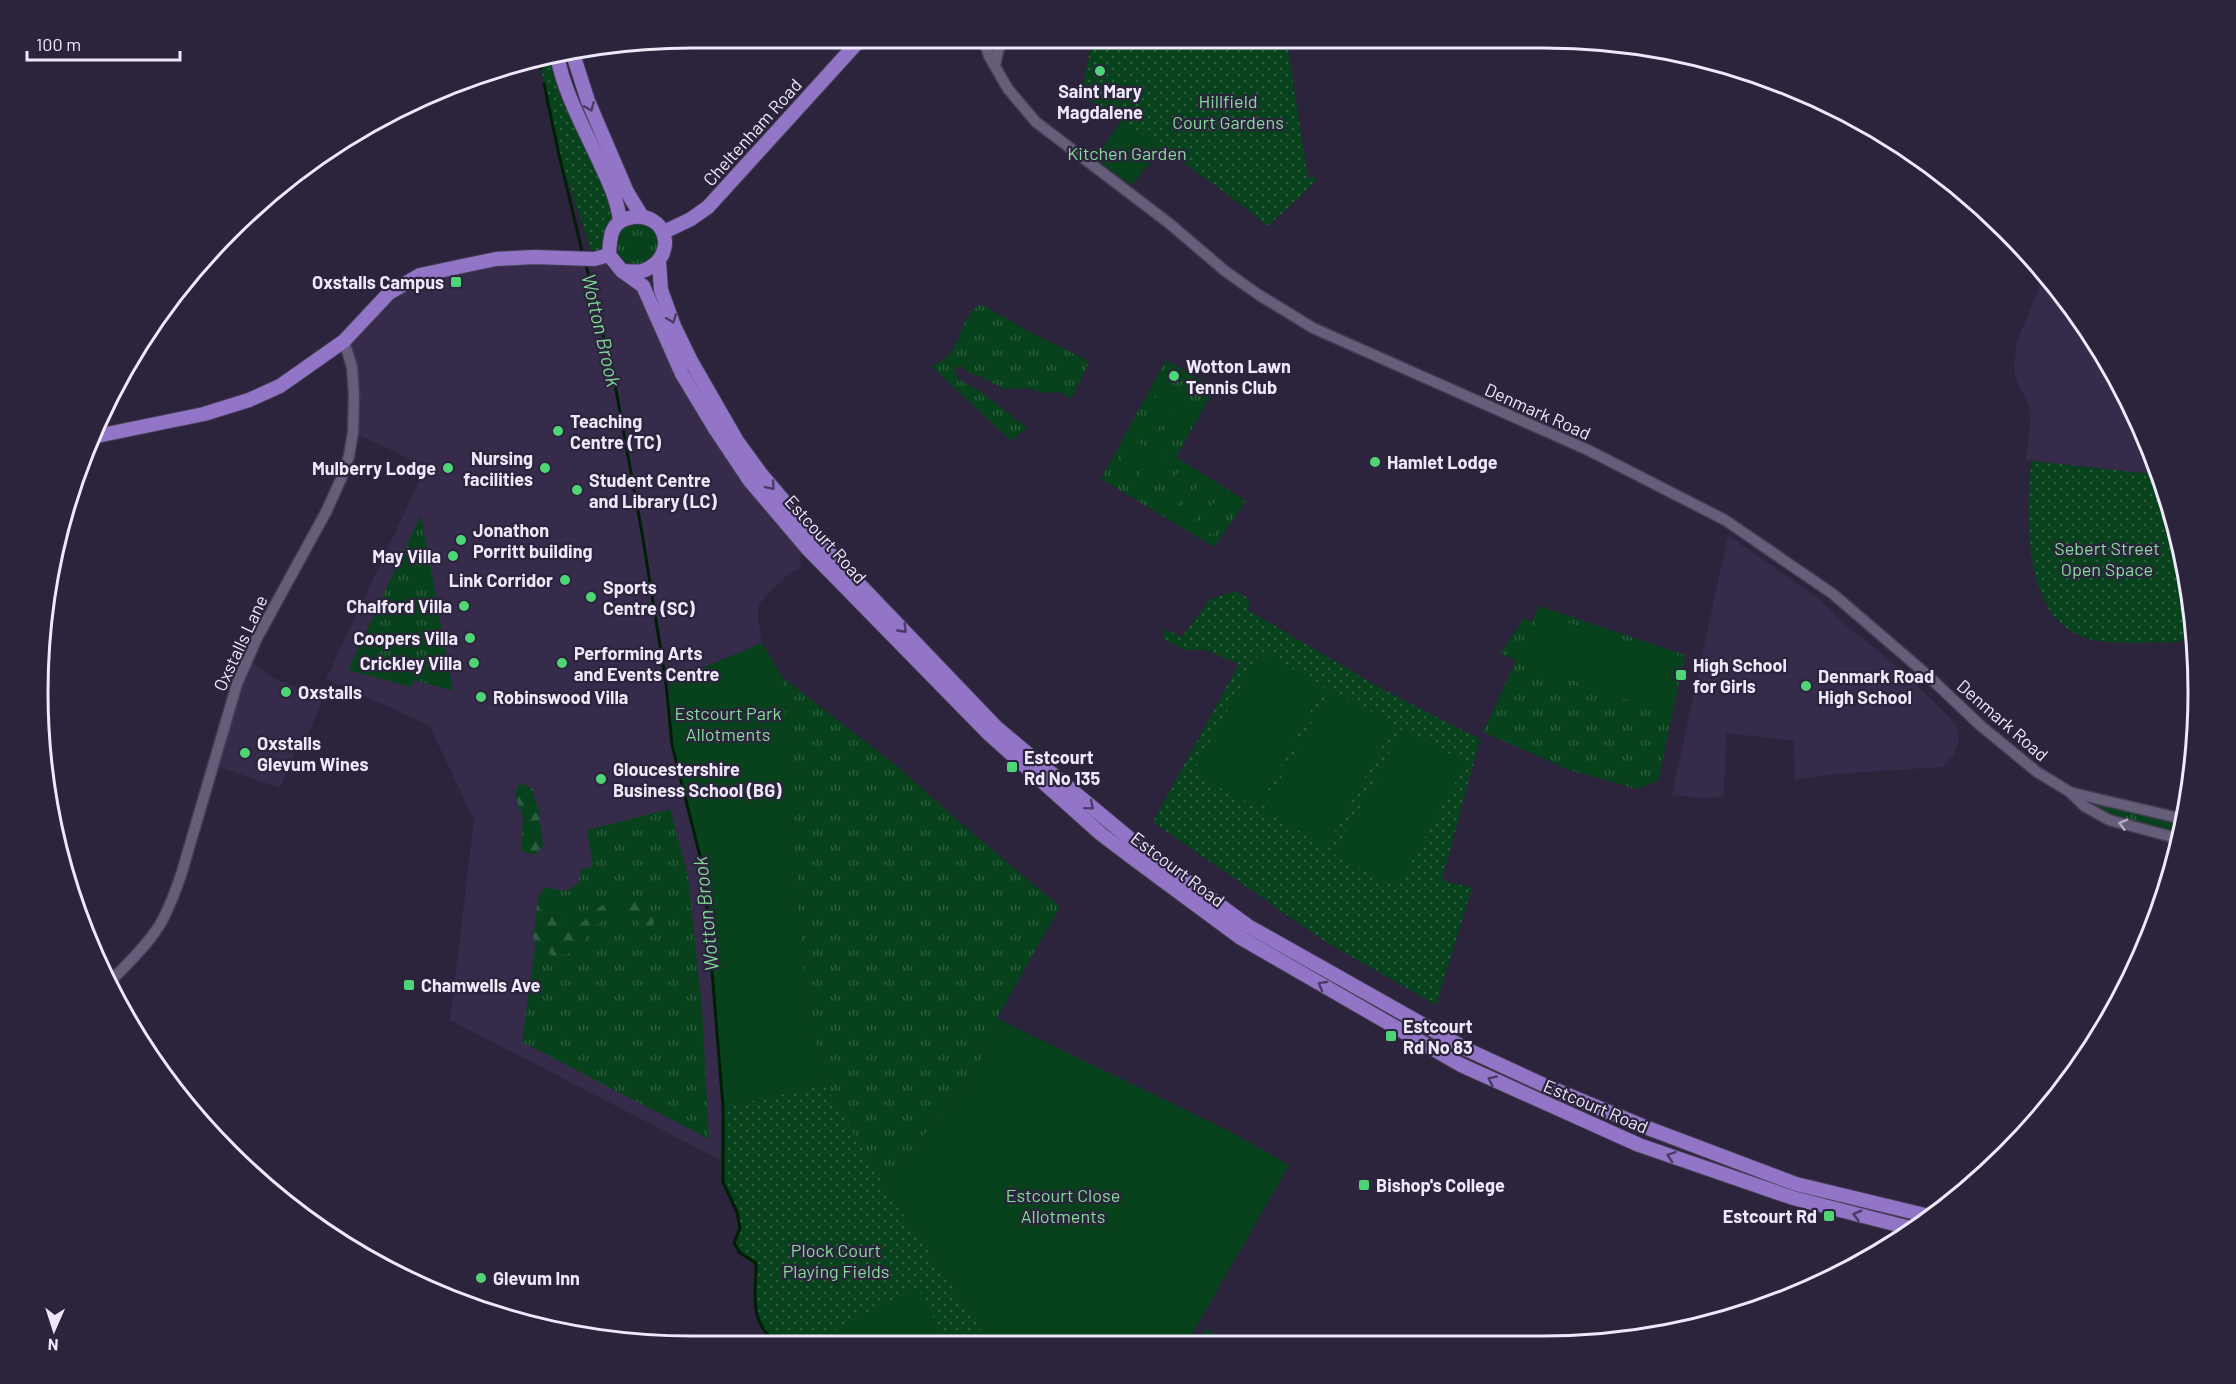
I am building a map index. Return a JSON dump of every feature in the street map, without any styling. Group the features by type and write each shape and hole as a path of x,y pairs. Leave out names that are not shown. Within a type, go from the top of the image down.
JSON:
{"main road":[{"name":"Cheltenham Road","path":"664,232 691,219 708,207 852,48"},
{"path":"574,59 588,101 627,192 641,215"},
{"path":"558,62 574,107 617,201 620,220"},
{"path":"641,215 655,220 664,232 665,248 659,262 644,272 622,271 609,255 610,233 620,220 641,215"},
{"path":"102,435 167,423 249,400 280,386 344,341 388,293 420,275 496,259 534,257 594,259 609,255"},
{"name":"Estcourt Road","path":"659,262 661,290 687,352 720,412 761,474 817,540 997,728 1142,848 1248,926 1488,1059 1592,1106 1796,1184 1920,1214"},
{"name":"Estcourt Road","path":"622,271 642,286 682,374 750,481 807,548 989,734 1101,834 1134,859 1241,938 1461,1065 1639,1145 1793,1198 1903,1226"}],"street":[{"name":"Denmark Road","path":"987,48 1008,89 1036,122 1251,289 1313,328 1588,450 1725,520 1833,594 1925,673 1981,726 2037,772 2070,792 2084,806 2109,820 2171,837"},
{"path":"995,65 999,48"},
{"name":"Oxstalls Lane","path":"114,977 158,927 170,904 181,875 237,684 257,638 326,512 341,479 351,444 354,405 352,367 344,341"},
{"name":"Denmark Road","path":"2070,792 2176,817"}],"shaded area":[{"path":"609,255 643,286 682,374 807,548 800,556 801,567 788,575 766,595 759,605 758,617 762,643 669,682 672,745 704,872 723,1107 722,1161 450,1020 474,820 429,725 326,679 426,467 353,432 354,396 344,341 420,275 496,259"},
{"path":"2041,283 2079,334 2102,370 2122,407 2150,474 2026,460 2031,416 2028,403 2016,380 2014,366 2017,341"},
{"name":"Denmark Road High School","path":"1728,535 1818,598 1848,627 1892,662 1957,726 1959,742 1953,756 1942,767 1833,774 1795,780 1794,741 1726,733 1724,796 1704,798 1672,795"},
{"path":"247,659 273,678 323,698 306,740 300,739 280,788 213,765"}],"green space":[{"name":"Hillfield Court Gardens","path":"1091,48 1288,48 1308,178 1315,177 1315,182 1268,226 1176,158 1081,95"},
{"path":"560,62 617,201 609,255 594,259 559,155 541,66"},
{"name":"Kitchen Garden","path":"1122,120 1163,148 1131,185 1095,159"},
{"path":"641,215 664,232 659,262 622,271 609,255 610,233"},
{"path":"979,305 983,305 1028,331 1085,359 1088,365 1071,399 1060,392 1042,393 1028,388 1004,389 969,373 961,366 954,368 958,379 981,392 1027,428 1011,441 931,366 949,355 971,312"},
{"path":"1166,360 1215,388 1176,457 1246,501 1214,547 1101,479"},
{"path":"1159,391 1174,400 1157,431 1142,423"},
{"path":"1179,401 1194,410 1177,441 1162,433"},
{"path":"1132,439 1148,448 1130,479 1115,471"},
{"path":"1153,450 1168,459 1151,490 1135,482"},
{"name":"Sebert Street Open Space","path":"2031,461 2150,474 2176,566 2186,640 2143,643 2104,642 2083,637 2063,625 2048,608 2038,586 2032,561 2029,508"},
{"path":"1180,470 1195,479 1174,510 1160,501"},
{"path":"1200,483 1214,492 1193,523 1179,513"},
{"path":"1219,495 1233,504 1213,535 1199,526"},
{"path":"421,515 453,691 414,680 411,687 348,670"},
{"path":"1235,591 1250,599 1248,610 1380,688 1480,739 1442,880 1472,888 1436,1005 1326,942 1153,822 1239,664 1206,650 1186,650 1163,639 1165,629 1182,637 1210,599"},
{"path":"1539,606 1685,655 1658,781 1637,789 1569,770 1483,732 1516,661 1501,653 1524,618 1532,622"},
{"path":"1539,613 1682,661 1664,712 1522,663"},
{"name":"Estcourt Park Allotments","path":"762,643 782,677 804,981 825,1085 723,1107 704,872 672,745 669,682"},
{"path":"1260,651 1324,686 1258,808 1193,773"},
{"path":"782,677 898,767 1060,907 997,1018 1002,1021 967,1084 883,1184 825,1085 804,981"},
{"path":"1330,689 1394,724 1327,846 1263,811"},
{"path":"1403,728 1466,763 1397,888 1334,854"},
{"path":"520,783 532,788 539,813 543,846 534,855 521,851 523,819 515,794"},
{"path":"2070,792 2176,817 2171,837 2109,820"},
{"path":"670,809 688,876 702,1008 709,1139 522,1042 543,887 566,891 578,884 581,870 593,866 587,830"},
{"path":"539,893 551,900 563,920 583,922 606,903 634,900 654,919 653,930 644,931 632,912 611,913 595,927 575,951 556,958 543,950 533,938"},
{"name":"Estcourt Close Allotments","path":"1002,1021 1229,1131 1289,1165 1191,1336 985,1336 883,1184 967,1084"},
{"name":"Plock Court Playing Fields","path":"825,1085 883,1184 985,1336 769,1336 757,1316 756,1263 740,1253 734,1243 737,1216 726,1191 722,1174 723,1107"},
{"path":"918,1287 943,1336 840,1336 836,1328"},
{"path":"1206,1329 1218,1336 1202,1336"}],"waterway":[{"name":"Wotton Brook","path":"544,84 583,255"},
{"name":"Wotton Brook","path":"585,261 614,379 642,533 666,683 672,745 704,872 723,1107 723,1182 737,1212 740,1228 734,1243 740,1253 756,1263 757,1316 769,1336"}],"place":[{"name":"Saint Mary Magdalene","path":"1100,71"},
{"name":"Oxstalls Campus","path":"456,282"},
{"name":"Wotton Lawn Tennis Club","path":"1174,376"},
{"name":"Teaching Centre (TC)","path":"558,431"},
{"name":"Hamlet Lodge","path":"1375,462"},
{"name":"Mulberry Lodge","path":"448,468"},
{"name":"Nursing facilities","path":"545,468"},
{"name":"Student Centre and Library (LC)","path":"577,490"},
{"name":"Jonathon Porritt building","path":"461,540"},
{"name":"May Villa","path":"453,556"},
{"name":"Link Corridor","path":"565,580"},
{"name":"Sports Centre (SC)","path":"591,597"},
{"name":"Chalford Villa","path":"464,606"},
{"name":"Coopers Villa","path":"470,638"},
{"name":"Crickley Villa","path":"474,663"},
{"name":"Performing Arts and Events Centre","path":"562,663"},
{"name":"High School for Girls","path":"1681,675"},
{"name":"Denmark Road High School","path":"1806,686"},
{"name":"Oxstalls","path":"286,692"},
{"name":"Robinswood Villa","path":"481,697"},
{"name":"Oxstalls Glevum Wines","path":"245,753"},
{"name":"Estcourt Rd No 135","path":"1012,767"},
{"name":"Gloucestershire Business School (BG)","path":"601,779"},
{"name":"Chamwells Ave","path":"409,985"},
{"name":"Estcourt Rd No 83","path":"1391,1036"},
{"name":"Bishop's College","path":"1364,1185"},
{"name":"Estcourt Rd","path":"1829,1216"},
{"name":"Glevum Inn","path":"481,1278"}]}
